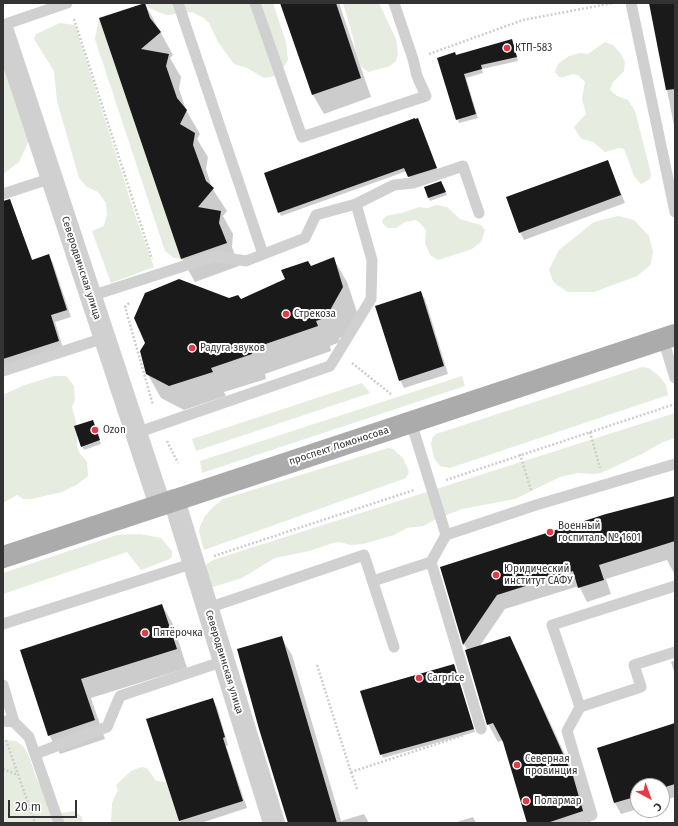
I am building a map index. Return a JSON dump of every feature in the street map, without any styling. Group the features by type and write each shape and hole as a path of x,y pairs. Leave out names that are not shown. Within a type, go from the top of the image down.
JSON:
{"main road":[{"name":"проспект Ломоносова","path":"3,557 669,337"}],"street":[{"name":"Северодвинская улица","path":"3,31 136,433 194,563 274,823"}],"lane":[{"path":"3,25 67,3"},
{"path":"178,3 263,254"},
{"path":"255,3 302,137 426,96 417,76 413,59 394,3"},
{"path":"631,3 675,212"},
{"path":"91,296 158,276 215,256 246,261 305,238 316,215 356,204 394,185 413,183 463,166 479,213"},
{"path":"3,194 52,178"},
{"path":"136,433 330,366 371,299 372,260 356,204"},
{"path":"669,337 675,378"},
{"path":"3,371 104,338"},
{"path":"411,422 446,535"},
{"path":"372,581 431,562 446,535 536,505 675,464"},
{"path":"208,608 364,555 394,647"},
{"path":"431,562 481,729"},
{"path":"3,624 194,563"},
{"path":"569,823 592,815 568,731 580,706 552,625 675,586"},
{"path":"580,706 641,687 634,665 675,652"},
{"path":"35,754 107,727 120,696 224,661"},
{"path":"3,685 9,722 29,737 60,823"}],"path":[{"path":"413,59 523,20 613,3"},
{"path":"74,18 158,276"},
{"path":"131,302 125,307 158,425 178,463"},
{"path":"338,353 391,394"},
{"path":"590,432 605,484"},
{"path":"520,454 536,505"},
{"path":"316,665 357,788"},
{"path":"351,772 481,729"},
{"path":"6,738 35,823"},
{"path":"3,769 18,775"}],"shaded area":[{"path":"145,3 273,3 286,42 288,60 276,76 264,78 247,68 234,64 218,42 209,23 204,18 192,12 167,15 149,8"},
{"path":"343,3 379,3 396,39 398,54 396,61 390,66 368,72 361,66"},
{"path":"99,18 181,259 174,258 165,251 95,39"},
{"path":"60,23 75,25 135,215 154,267 111,283 92,231 104,226 107,215 106,203 98,192 87,187 79,178 57,101 54,71 34,39 36,34"},
{"path":"3,35 29,140 19,162 3,174"},
{"path":"605,42 613,45 621,54 625,62 624,71 613,82 610,90 617,96 628,100 635,111 651,174 650,179 641,184 634,176 624,149 619,148 605,152 593,142 582,139 579,136 574,127 586,114 582,99 585,82 578,75 573,74 559,77 555,72 558,64 569,56 580,53 588,54"},
{"path":"436,205 447,207 460,219 481,225 485,230 481,242 472,249 438,260 430,255 425,243 426,230 419,222 415,220 405,222 396,228 388,228 382,221 386,216 402,213 419,207 428,208"},
{"path":"618,216 634,220 649,236 653,252 651,264 637,276 594,292 568,292 557,285 553,281 549,270 559,250 594,222"},
{"path":"642,367 649,368 659,376 666,385 668,395 450,468 440,466 434,458 431,444 432,438 436,434"},
{"path":"54,376 66,376 74,386 75,400 72,407 77,426 77,446 79,452 87,462 88,476 76,485 62,492 31,499 23,499 17,495 3,503 3,395 22,386"},
{"path":"462,376 465,386 202,473 200,461"},
{"path":"362,383 370,393 196,451 192,439"},
{"path":"675,413 675,438 663,442 642,454 601,473 577,473 560,477 515,499 462,509 436,519 424,526 407,528 394,535 363,544 351,545 339,542 309,551 275,558 242,578 213,587 209,583 205,568 207,564 213,560"},
{"path":"388,448 393,449 403,458 409,472 406,478 204,550 199,532 200,526 205,516 223,499"},
{"path":"140,534 161,538 172,551 172,556 170,559 141,570 127,552 3,594 3,573 117,535"},
{"path":"3,740 16,741 24,747 36,777 55,808 62,813 75,811 82,817 83,823 9,823 3,821"},
{"path":"141,767 147,768 156,781 166,782 179,821 177,823 111,823 112,803 118,790 116,785 131,771"}],"building":[{"path":"145,3 150,18 161,32 141,49 169,54 166,66 177,98 187,110 180,124 195,133 193,145 206,181 214,188 198,207 221,211 219,223 227,243 181,259 99,18"},
{"path":"280,3 336,3 361,78 312,95"},
{"path":"649,3 675,3 675,89 666,90"},
{"path":"512,39 517,57 481,65 482,69 464,74 476,114 456,120 437,58 455,52 456,55"},
{"path":"418,118 437,168 408,177 404,168 278,213 264,173"},
{"path":"608,160 621,195 519,233 506,197"},
{"path":"441,181 446,192 428,198 424,187"},
{"path":"10,199 32,260 49,254 67,310 51,315 59,341 3,359 3,201"},
{"path":"334,257 343,287 329,312 326,313 327,317 316,321 318,326 251,349 252,354 211,368 213,372 169,386 146,374 140,351 145,343 134,318 145,293 179,279 229,298 238,295 241,299 285,279 281,270 308,261 311,266"},
{"path":"421,291 444,366 399,381 375,306"},
{"path":"93,420 100,440 81,447 74,426"},
{"name":"Юридический институт САФУ","path":"675,496 675,541 599,565 604,580 578,588 573,571 497,595 463,645 440,567 606,514"},
{"path":"162,604 177,649 81,679 95,720 48,736 20,650"},
{"path":"282,636 337,823 288,823 259,729 237,649"},
{"path":"510,636 573,776 583,811 547,823 527,823 503,742 493,723 487,725 465,650"},
{"path":"454,664 474,729 380,755 360,691"},
{"path":"213,698 225,737 223,738 243,801 179,821 146,719"},
{"path":"675,723 675,784 670,786 670,778 630,778 630,798 614,803 597,748"}],"place":[{"name":"КТП-583","path":"507,48"},
{"name":"Стрекоза","path":"286,314"},
{"name":"Радуга звуков","path":"192,348"},
{"name":"Ozon","path":"95,430"},
{"name":"Военный госпиталь № 1601","path":"550,532"},
{"name":"Юридический институт САФУ","path":"496,575"},
{"name":"Пятёрочка","path":"145,633"},
{"name":"Carprice","path":"419,678"},
{"name":"Северная провинция","path":"517,765"},
{"name":"Полармар","path":"526,801"}]}
